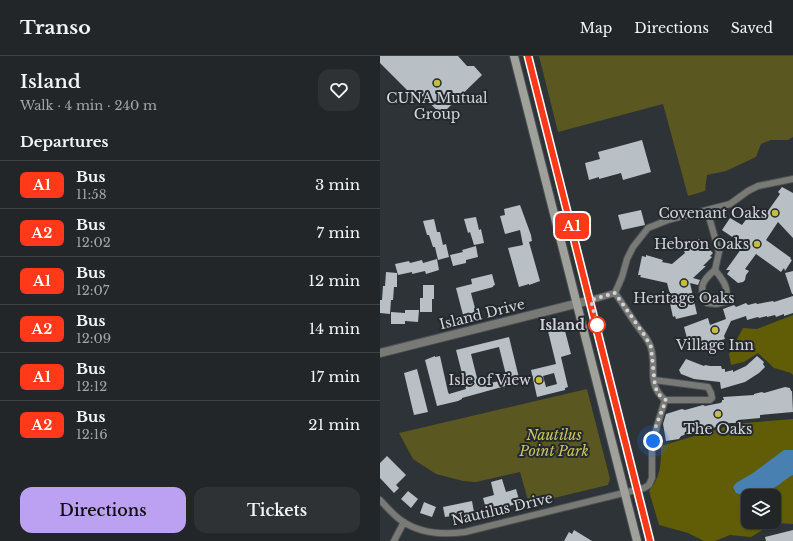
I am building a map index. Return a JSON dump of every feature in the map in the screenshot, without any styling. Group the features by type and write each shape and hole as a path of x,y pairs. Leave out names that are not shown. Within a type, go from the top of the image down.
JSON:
{"main road":[{"path":"514,56 637,541"},
{"path":"528,56 591,300 650,541"}],"street":[{"path":"615,293 622,277 627,259 633,247 648,228 668,220 730,204 748,191 758,186 793,179"},
{"path":"707,210 719,252 715,270 706,277 702,289 703,296 707,303 716,304 725,302 728,295 724,283 715,270"},
{"path":"591,300 615,293"},
{"path":"615,293 651,347 654,380 658,394 666,400 675,401 710,400 712,398 708,388 654,380"},
{"name":"Island Drive","path":"380,353 591,300"},
{"path":"637,489 648,486 652,478 652,448 656,426 666,400"},
{"name":"Nautilus Drive","path":"380,500 404,522 418,529 445,534 465,532 637,489"},
{"path":"394,541 404,522"}],"green space":[{"path":"539,56 793,56 793,137 788,140 771,140 761,144 756,157 726,171 707,175 705,191 688,196 663,104 558,132"},
{"name":"Nautilus Point Park","path":"587,389 610,479 608,485 529,504 520,472 476,482 463,481 436,474 413,459 399,433"}],"shaded area":[{"path":"793,315 793,375 774,368 758,353 744,362 731,365 729,354 743,328 757,329"},
{"path":"793,419 793,524 781,523 781,489 741,489 741,529 764,529 751,537 730,535 715,541 704,541 688,533 659,525 649,491 653,486 660,470 661,446 728,426"}],"water":[{"path":"784,450 793,450 793,475 771,489 741,489 741,494 736,493 733,487 736,483 753,473"}],"building":[{"name":"CUNA Mutual Group","path":"380,56 458,56 467,66 474,66 482,75 441,114 420,94 419,95 416,92 412,95 380,63"},
{"path":"642,140 651,172 623,180 621,173 589,180 585,163 600,159 598,152"},
{"path":"782,187 793,193 793,238 778,222 766,240 792,260 785,271 784,268 781,272 756,254 745,269 749,271 745,280 738,283 727,274 730,270 726,270 744,245 722,230 730,218 742,225 750,214 753,216 756,213 763,218 780,194 778,192"},
{"path":"520,205 531,235 532,241 529,242 540,281 519,287 508,248 523,245 520,230 505,234 500,216 505,215 504,209"},
{"path":"641,210 645,225 622,230 618,215"},
{"path":"476,217 479,230 481,229 484,243 474,245 470,232 468,233 464,219"},
{"path":"434,219 437,232 440,232 443,245 446,244 449,257 438,260 435,247 433,247 429,235 427,235 423,221"},
{"name":"Heritage Oaks","path":"699,239 713,253 710,256 712,257 703,266 706,266 693,278 700,280 698,285 690,283 697,314 676,319 675,316 673,317 669,298 671,298 667,283 640,277 641,275 638,275 642,256 646,257 646,255 663,260 662,262 672,264 685,253 684,251"},
{"path":"476,246 478,257 466,260 466,263 453,266 450,255 463,252 462,250"},
{"path":"437,259 439,270 426,274 425,271 398,275 395,264 409,261 410,263 422,260 423,263"},
{"path":"793,271 793,294 792,294 785,273"},
{"path":"386,272 397,273 397,287 394,287 390,314 380,313 380,300 382,300 383,286 385,286"},
{"path":"492,274 495,285 493,287 471,293 476,312 463,315 456,288 472,284 471,279"},
{"path":"423,285 434,285 432,312 420,312 420,298 423,298"},
{"path":"793,296 793,313 784,316 784,314 776,317 775,315 747,320 746,316 731,321 724,336 725,339 692,348 697,340 688,342 684,327 708,318 710,325 726,319 723,309 734,305 736,307 746,303 748,305 774,302"},
{"path":"405,310 419,310 418,322 405,321 405,324 391,324 391,312 405,313"},
{"path":"564,327 571,354 561,357 568,387 565,388 565,390 537,397 531,370 556,364 548,331","holes":["554,373 557,384 546,387 543,376"]},
{"path":"509,337 520,382 437,406 425,360 435,356 440,356 449,394 466,389 456,350","holes":["499,347 507,379 479,386 471,354"]},
{"path":"757,356 764,362 763,364 765,367 759,373 745,382 721,389 720,382 694,379 681,374 679,370 686,359 704,366 721,366 722,369 725,369 725,372 733,370 733,372 746,366"},
{"path":"417,369 428,412 414,415 404,373"},
{"name":"The Oaks","path":"785,387 790,388 792,391 793,412 760,415 760,418 738,420 738,423 730,423 709,429 708,427 681,436 679,439 666,441 663,424 666,414 682,409 685,410 703,405 705,406 720,403 724,400 723,397 754,395"},
{"path":"387,456 406,475 396,485 399,488 394,493 380,478 380,463"},
{"path":"502,479 506,492 516,489 520,503 487,512 483,498 494,495 491,482"},
{"path":"408,491 418,499 411,508 401,499"},
{"path":"472,501 474,512 445,517 443,507"},
{"path":"424,502 436,507 432,517 420,513"},
{"path":"574,530 592,541 564,541 569,532 572,534"},
{"path":"793,530 793,541 766,541 765,537"}],"bus line":[{"name":"A1","path":"528,56 591,300 650,541"}],"place":[{"name":"CUNA Mutual Group","path":"437,83"},
{"name":"Covenant Oaks","path":"775,213"},
{"name":"Hebron Oaks","path":"757,244"},
{"name":"Heritage Oaks","path":"684,283"},
{"name":"Island","path":"597,325"},
{"name":"Village Inn","path":"715,330"},
{"name":"Isle of View","path":"539,380"},
{"name":"The Oaks","path":"718,414"}],"route":[{"path":"597,325 591,300 615,293 651,347 655,386 658,394 666,400 656,426 653,441"}]}
